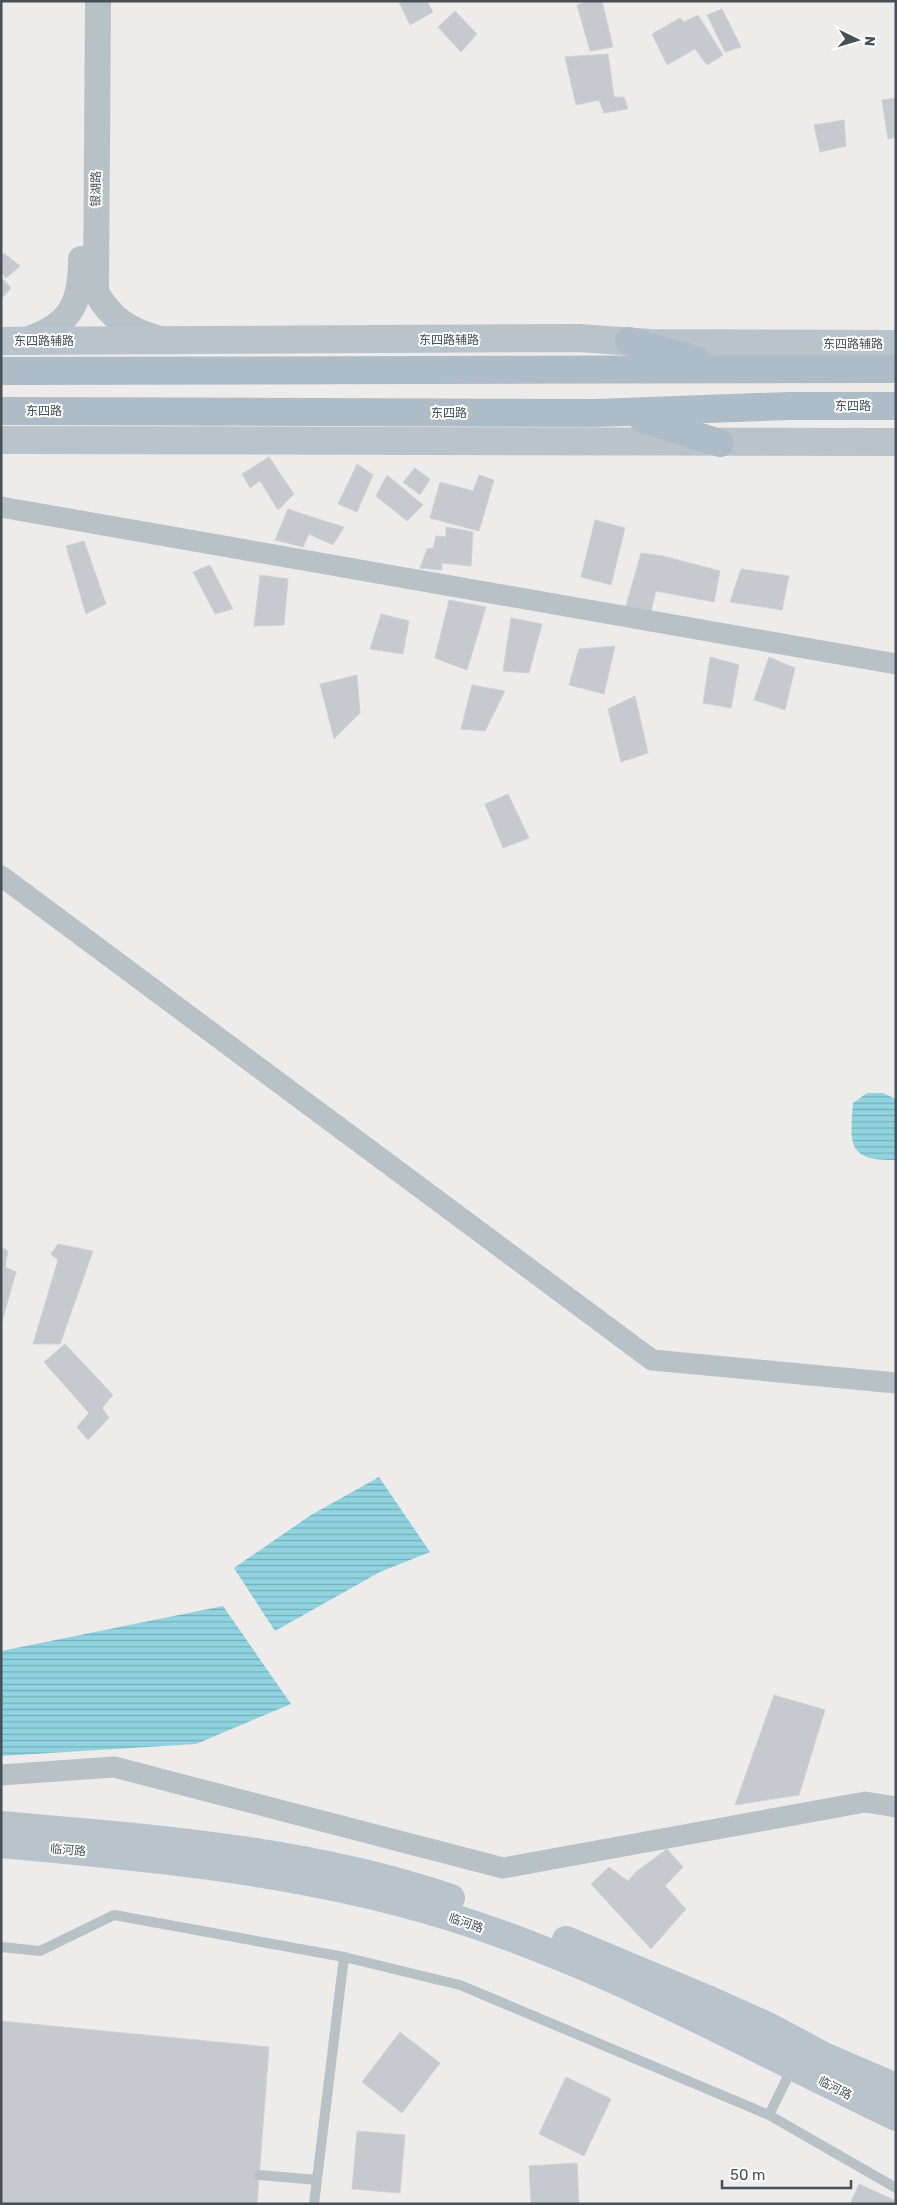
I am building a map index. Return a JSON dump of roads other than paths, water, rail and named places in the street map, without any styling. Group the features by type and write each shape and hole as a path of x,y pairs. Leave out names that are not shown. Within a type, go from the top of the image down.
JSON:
{"main road":[{"name":"东四路辅路","path":"12,341 579,338 629,341 896,346"},
{"path":"629,341 729,369"},
{"path":"832,368 855,363 896,346"},
{"path":"1,371 896,368"},
{"name":"东四路","path":"1,411 622,412 788,406 896,406"},
{"path":"622,412 720,443"},
{"path":"1,440 891,443"},
{"name":"临河路","path":"1,1825 194,1842 297,1860 400,1882 495,1914 613,1958 770,2027 824,2056 896,2087"},
{"name":"临河路","path":"1,1844 156,1858 241,1869 338,1887 429,1911 535,1947 588,1969 896,2117"}],"street":[{"name":"银湖路","path":"12,341 44,334 58,326 70,312 79,292 84,1"},
{"name":"银湖路","path":"98,1 96,292 116,319 142,334 163,340"},
{"path":"1,507 640,617 896,664"},
{"path":"1,876 652,1360 896,1383"},
{"path":"1,1775 114,1767 503,1868 865,1802 896,1807"}],"lane":[{"path":"1,1947 40,1951 114,1915 344,1957 460,1985 769,2115 896,2188"},
{"path":"314,2204 344,1957"},
{"path":"769,2115 793,2066"},
{"path":"259,2175 317,2180"}],"water":[{"path":"867,1093 883,1093 896,1099 896,1160 880,1160 868,1157 860,1153 855,1147 852,1139 853,1103"},
{"path":"379,1477 430,1552 380,1572 275,1631 234,1568 311,1515"},
{"path":"223,1606 291,1704 196,1744 1,1756 1,1651"}]}
